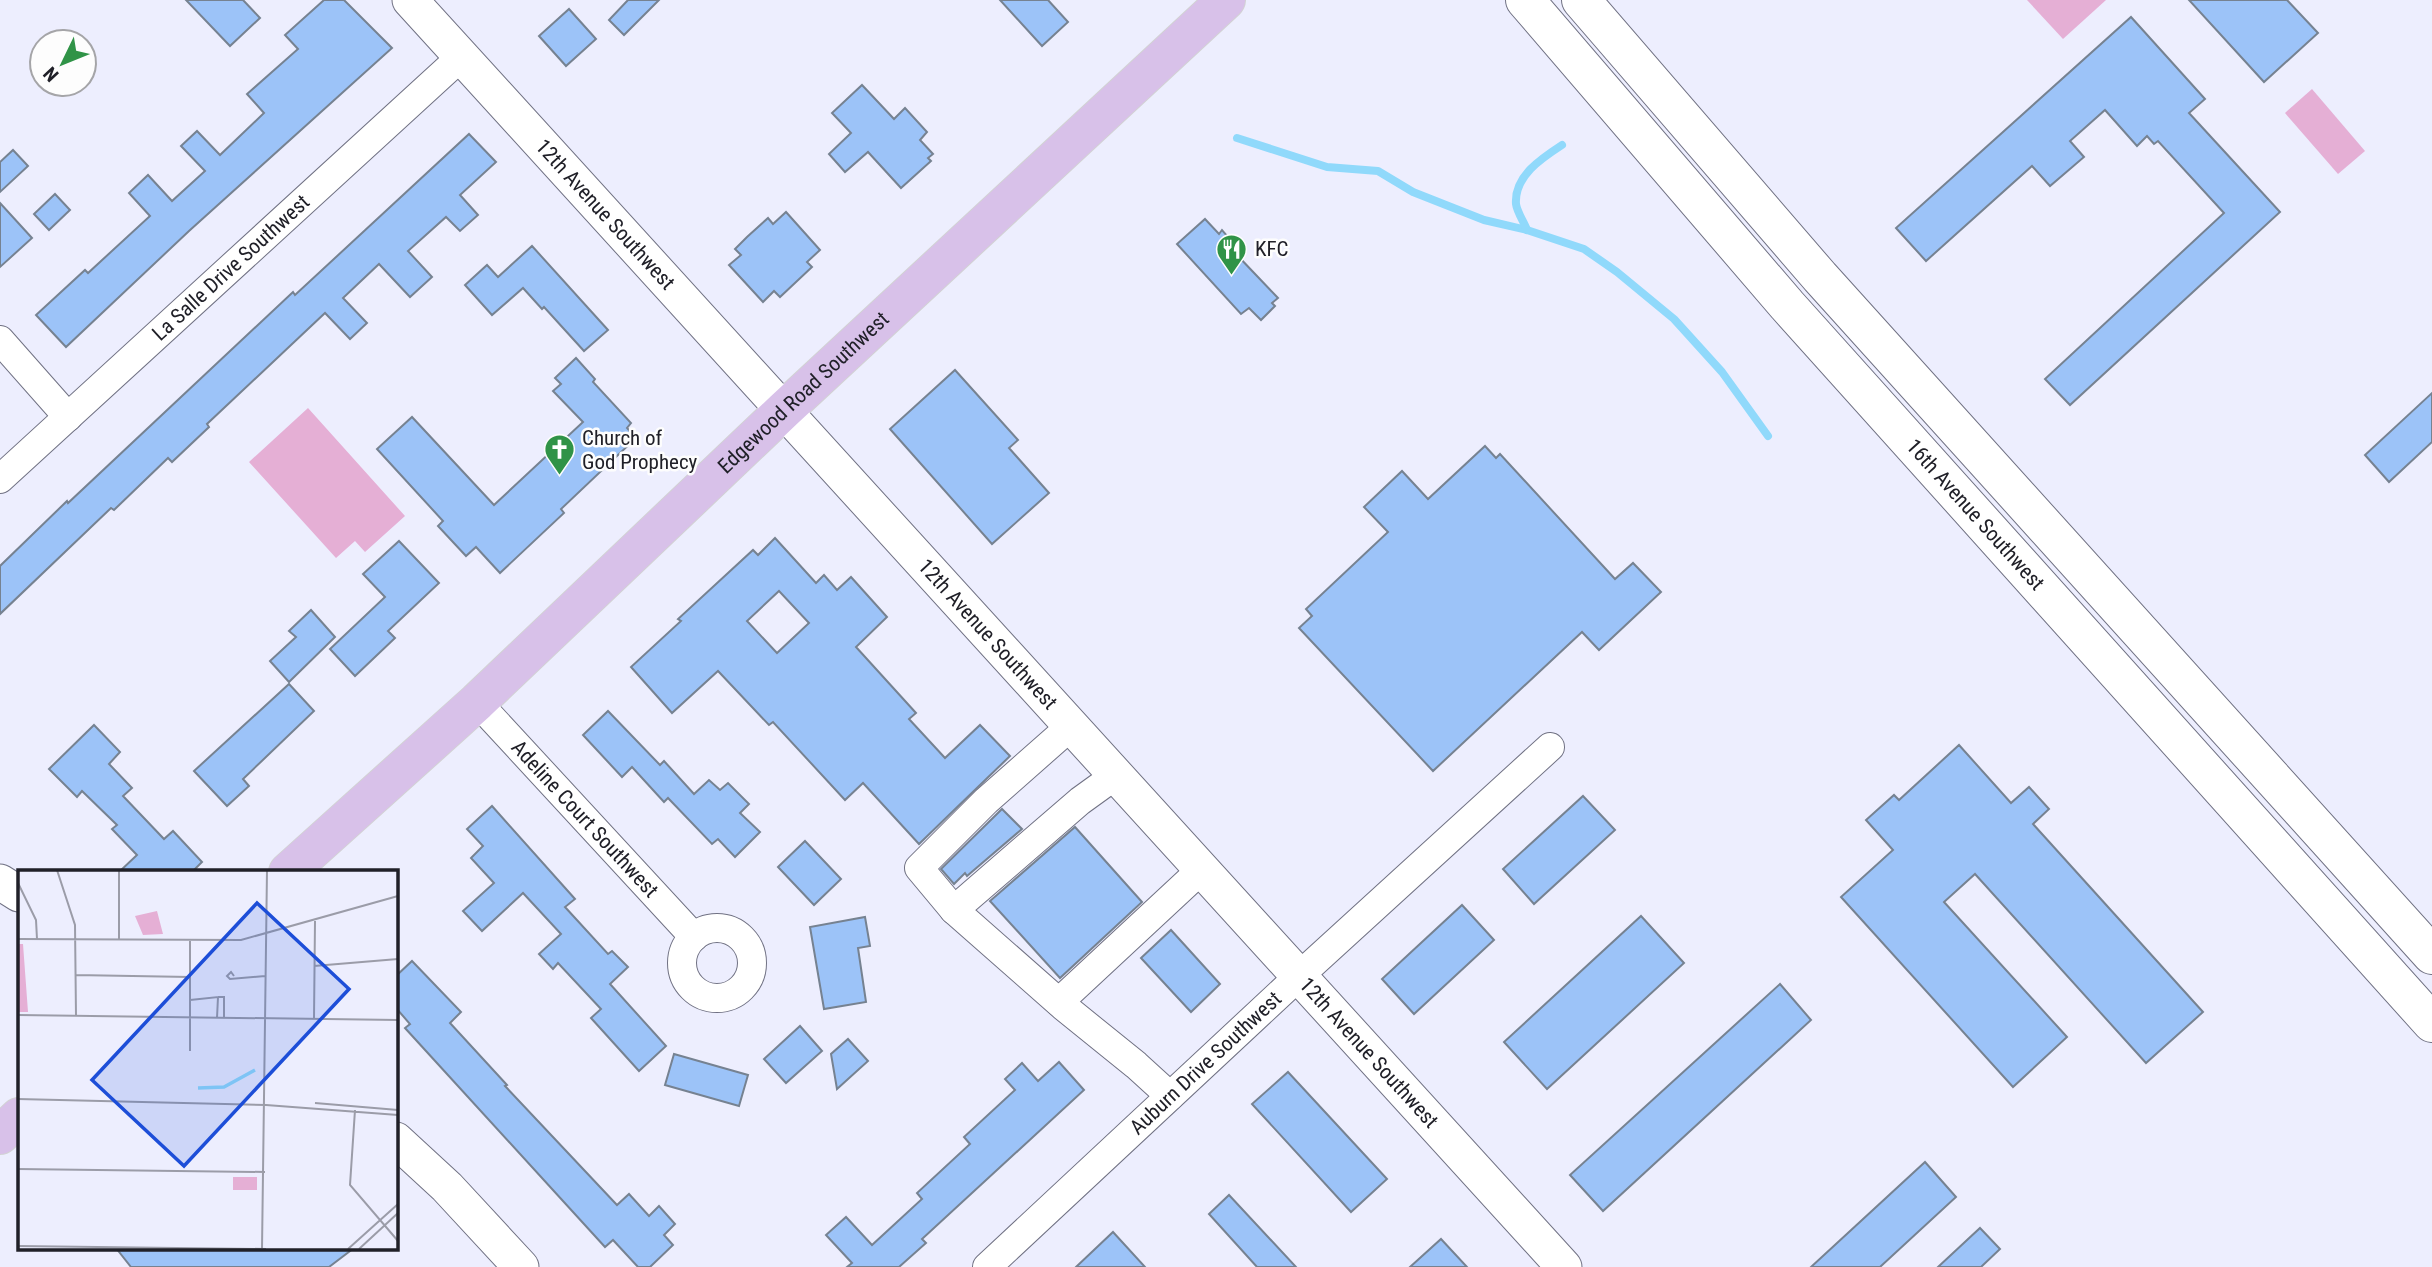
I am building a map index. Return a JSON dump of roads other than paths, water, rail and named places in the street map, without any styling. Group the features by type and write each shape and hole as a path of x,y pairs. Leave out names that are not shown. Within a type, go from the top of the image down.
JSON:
{"main road":[{"name":"Edgewood Road Southwest","path":"290,870 477,702 784,410 1226,0"},
{"name":"16th Avenue Southwest","path":"1525,0 1787,305 2432,1023"},
{"name":"16th Avenue Southwest","path":"1581,0 1819,277 2432,955"},
{"path":"0,1135 18,1118"}],"street":[{"name":"12th Avenue Southwest","path":"411,0 1564,1267"},
{"name":"La Salle Drive Southwest","path":"0,479 462,56"},
{"path":"0,340 68,417"},
{"name":"Adeline Court Southwest","path":"477,702 694,937"},
{"path":"1071,726 986,801 919,868 954,910 1170,1096"},
{"name":"Auburn Drive Southwest","path":"1000,1263 1170,1096 1550,747"},
{"path":"954,910 1080,802 1116,775"},
{"path":"1059,1002 1202,869"},
{"path":"0,883 18,893"},
{"path":"397,1141 447,1187 521,1267"}],"waterway":[{"path":"1237,138 1327,167 1378,171 1413,192 1484,220 1527,230 1584,249 1617,272 1674,319 1722,372 1768,436"},
{"path":"1527,230 1516,204 1520,185 1531,169 1562,145"}],"place":[{"name":"KFC","path":"1232,276"},
{"name":"Church of God Prophecy","path":"559,477"}]}
